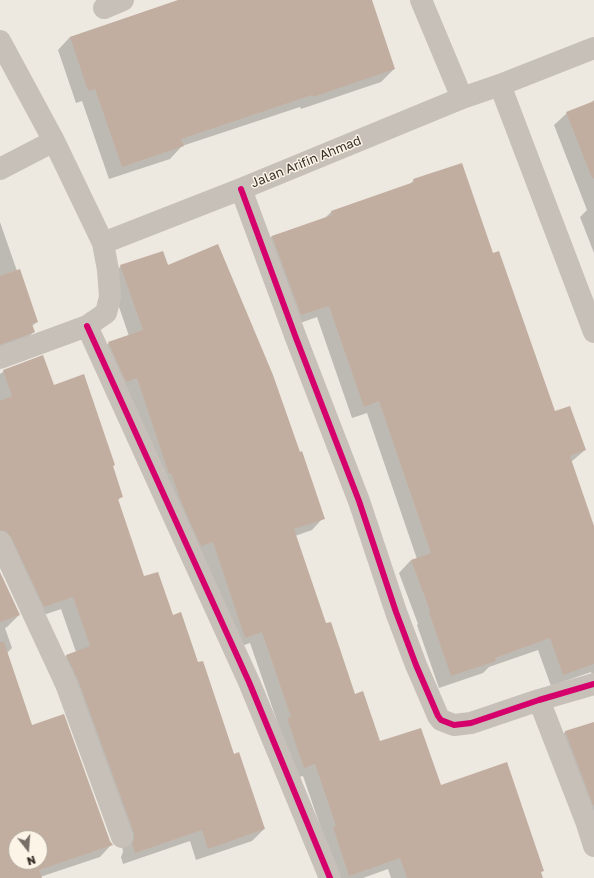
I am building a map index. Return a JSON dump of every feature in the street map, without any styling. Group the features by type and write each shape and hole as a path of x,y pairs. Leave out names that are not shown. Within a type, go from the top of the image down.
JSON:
{"street":[{"path":"421,0 462,98"},
{"path":"0,41 54,141 103,243 108,270 110,297 106,313 87,326 0,358"},
{"name":"Jalan Arifin Ahmad","path":"103,243 241,190 462,98 500,85 594,48"},
{"path":"500,85 594,332"},
{"path":"0,169 54,141"},
{"path":"241,190 359,501 396,612 416,666 438,716 441,720 454,725 471,723 539,700 594,684"},
{"path":"87,326 249,682 330,878"},
{"path":"0,542 66,684 122,837"},
{"path":"539,700 586,821 594,846"}],"building":[{"path":"178,0 372,0 395,69 181,139 184,146 122,167 95,89 88,91 70,37"},
{"path":"594,101 594,178 592,178 566,112"},
{"path":"462,163 493,253 499,251 555,411 570,406 586,450 570,456 594,526 594,664 563,675 550,638 495,658 496,661 451,676 429,612 430,611 411,560 431,553 379,401 364,407 329,306 301,315 272,236 332,215 331,211 414,182 413,179"},
{"path":"218,244 273,375 300,452 302,451 325,519 294,529 326,623 331,622 355,694 363,691 380,741 421,728 441,785 507,762 544,871 541,872 543,878 407,878 400,858 349,876 333,827 336,826 315,764 304,768 287,718 291,717 262,632 245,638 213,542 201,546 182,504 171,473 169,474 137,378 126,382 108,342 143,330 120,265 163,251 168,265"},
{"path":"20,269 38,322 32,324 35,332 0,345 0,276"},
{"path":"43,355 54,385 84,374 115,465 113,466 123,497 118,499 144,576 158,572 173,615 181,612 198,662 203,661 234,754 239,752 265,829 208,849 202,830 135,853 132,844 134,833 78,680 66,655 90,646 73,597 44,607 11,537 7,532 0,530 0,401 12,396 3,370"},
{"path":"0,572 20,615 0,622"},
{"path":"0,642 4,642 32,725 64,714 110,841 113,845 48,867 48,830 8,830 8,870 39,870 42,878 0,878"},
{"path":"594,722 594,805 593,805 565,731"}],"cycle path":[{"path":"241,189 296,338 359,501 396,612 416,665 438,716 441,720 454,725 471,723 539,700 594,684"},
{"path":"87,326 249,682 330,878"}]}
